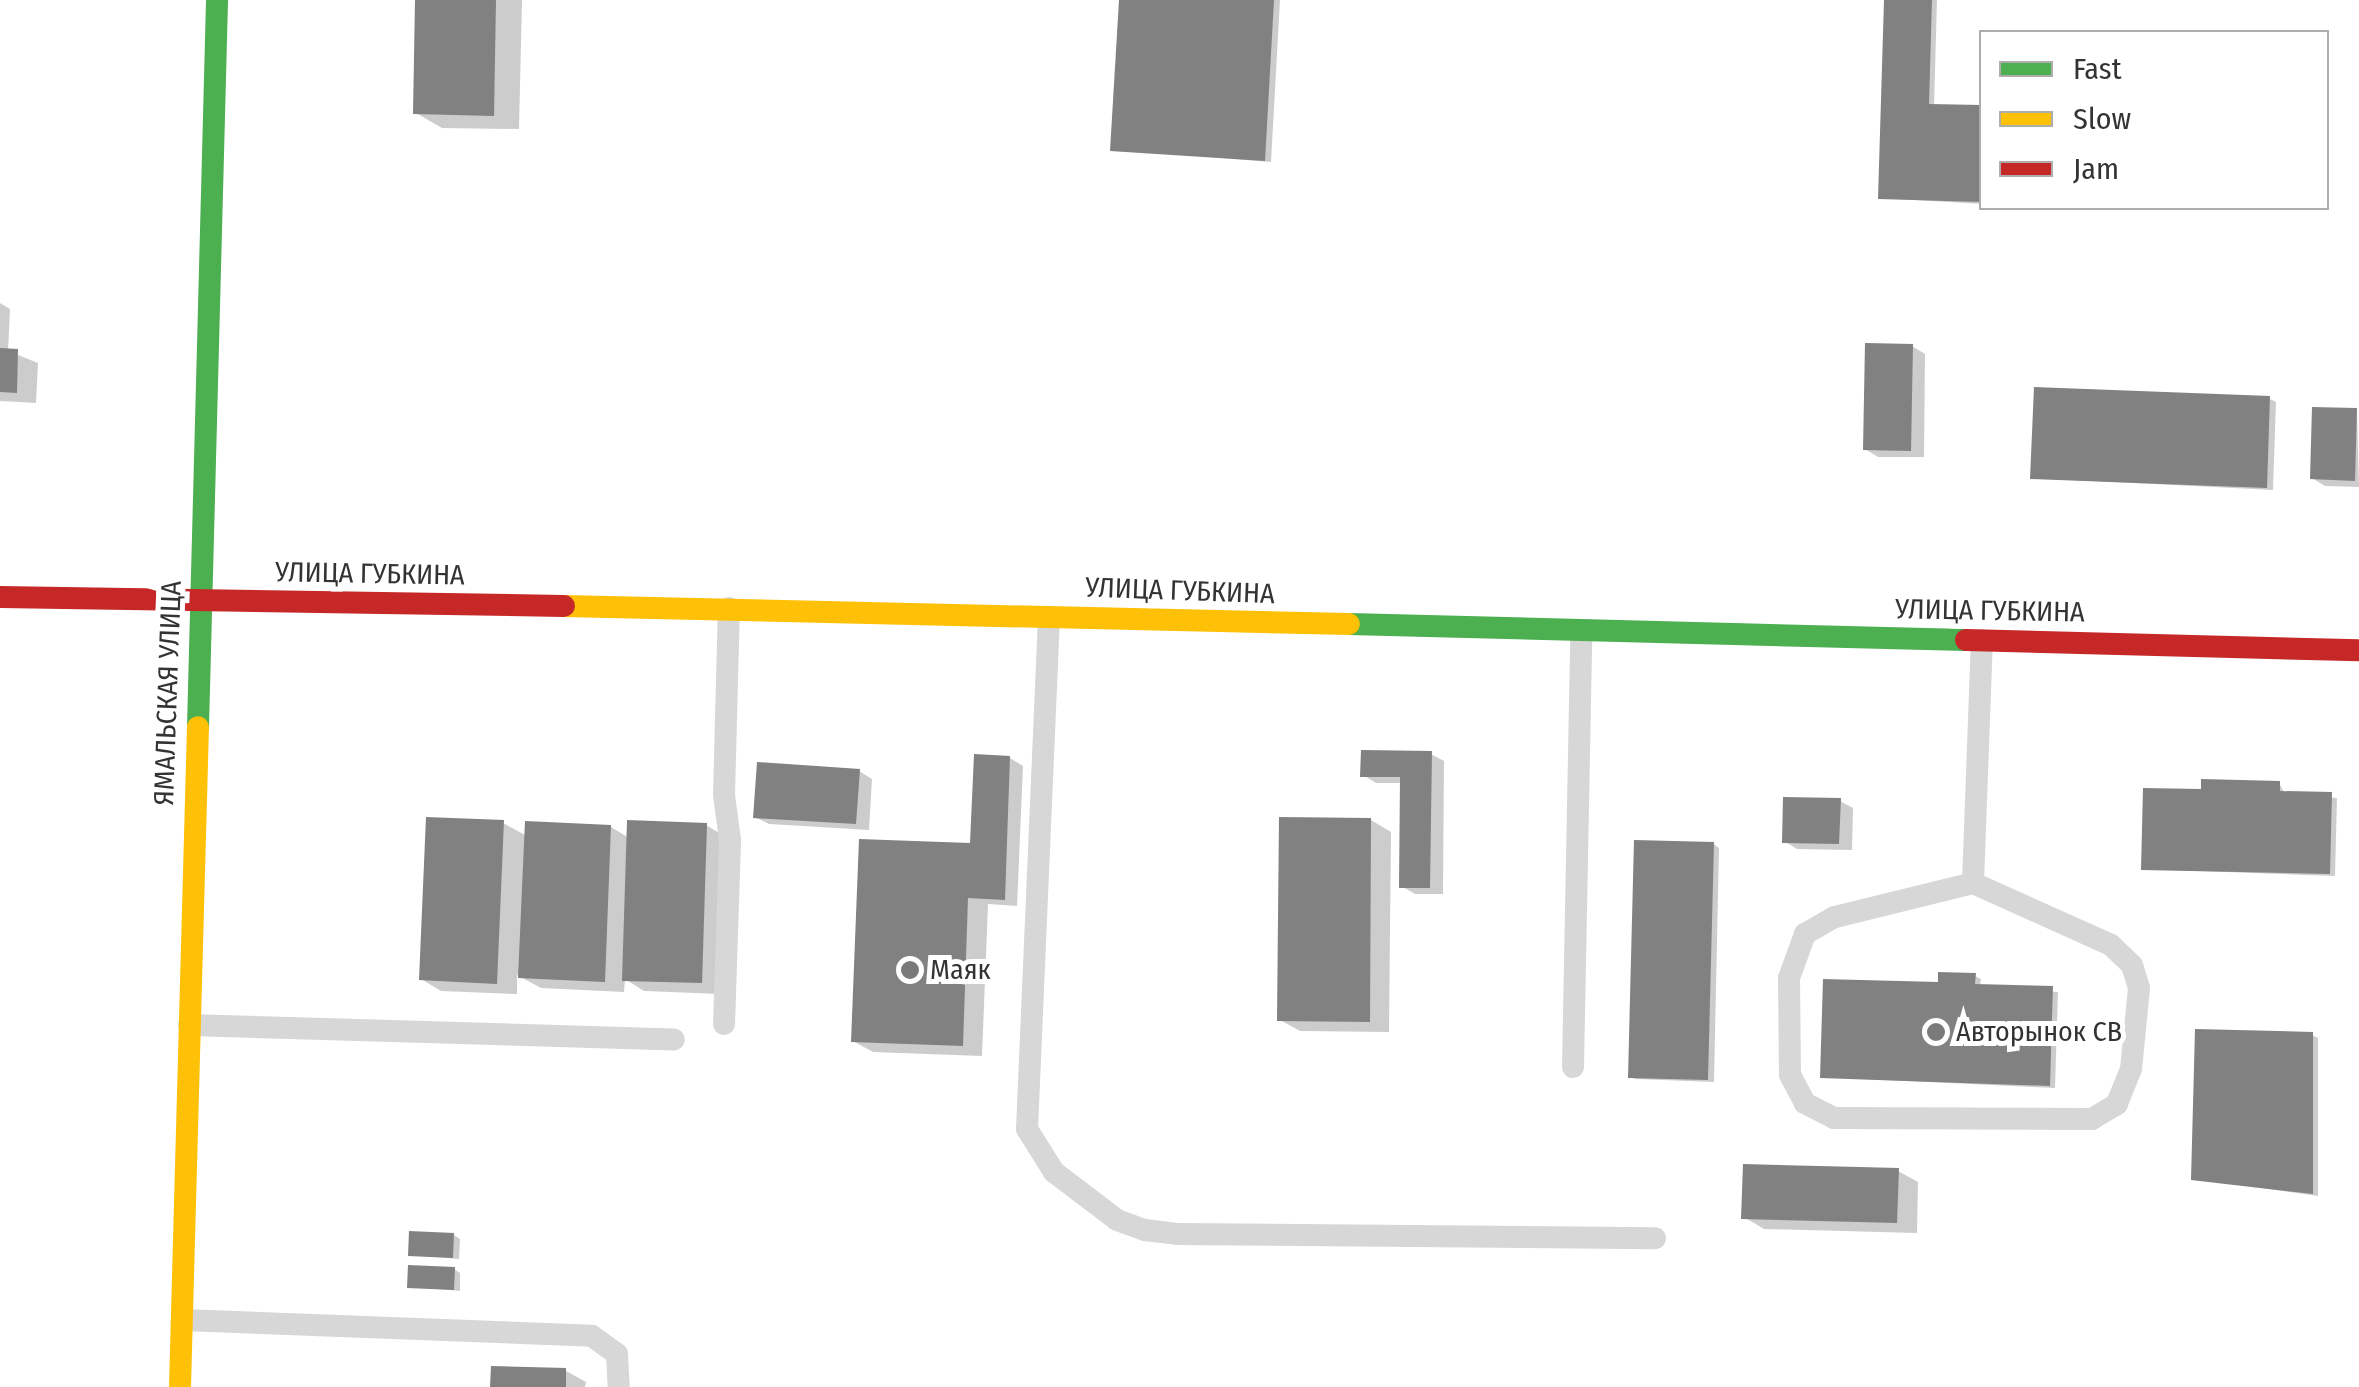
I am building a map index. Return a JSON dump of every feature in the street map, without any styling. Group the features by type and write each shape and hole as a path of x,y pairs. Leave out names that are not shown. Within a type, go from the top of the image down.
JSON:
{"street":[{"name":"ЯМАЛЬСКАЯ УЛИЦА","path":"180,1387 217,0"},
{"name":"УЛИЦА ГУБКИНА","path":"0,597 729,608 2359,650"}],"lane":[{"path":"724,1024 730,840 724,795 729,608"},
{"path":"1049,617 1027,1128 1054,1172 1117,1220 1161,1232 1656,1238"},
{"path":"1573,1067 1581,632"},
{"path":"1973,883 1982,640"},
{"path":"1973,883 2110,945 2132,965 2139,988 2131,1069 2117,1104 2092,1119 1834,1118 1805,1103 1790,1075 1789,978 1805,934 1835,917 1973,883"},
{"path":"189,1025 674,1040"},
{"path":"182,1320 592,1336 617,1354 619,1387"}],"building":[{"path":"415,0 496,0 494,116 413,114"},
{"path":"1119,0 1274,0 1265,161 1110,151"},
{"path":"1884,0 1932,0 1929,104 1979,105 1979,202 1878,199"},
{"path":"1865,343 1913,344 1911,451 1863,450"},
{"path":"0,348 18,349 17,393 0,392"},
{"path":"2034,387 2270,396 2267,488 2030,479"},
{"path":"2312,407 2357,408 2355,481 2310,479"},
{"path":"1361,750 1432,751 1430,888 1399,888 1400,777 1360,777"},
{"name":"Маяк","path":"974,754 1010,756 1005,900 968,898 963,1046 851,1042 859,839 970,843"},
{"path":"757,762 860,769 856,824 753,818"},
{"path":"2201,779 2280,781 2280,791 2332,792 2330,874 2141,870 2143,788 2201,789"},
{"path":"1783,797 1841,798 1839,844 1782,843"},
{"path":"426,817 504,820 497,984 419,980"},
{"path":"1279,817 1371,818 1370,1022 1277,1021"},
{"path":"627,820 707,823 702,983 622,981"},
{"path":"525,821 611,825 605,982 518,978"},
{"path":"1634,840 1714,842 1708,1080 1628,1078"},
{"name":"Авторынок СВ","path":"1938,972 1976,973 1975,984 2053,986 2050,1086 1820,1078 1823,979 1938,982"},
{"path":"2195,1029 2313,1032 2313,1194 2191,1180"},
{"path":"1743,1164 1899,1168 1897,1223 1741,1219"},
{"path":"409,1231 454,1233 453,1258 408,1256"},
{"path":"408,1265 455,1267 454,1290 407,1288"},
{"path":"491,1366 566,1368 566,1387 490,1387"}],"traffic: fast":[{"path":"198,727 217,0"},
{"path":"1349,624 1966,640"}],"traffic: slow":[{"path":"564,606 1349,624"},
{"path":"180,1387 198,727"}],"traffic: jam":[{"path":"0,597 564,606"},
{"path":"1966,640 2359,650"}],"place":[{"name":"Маяк","path":"910,970"},
{"name":"Авторынок СВ","path":"1936,1032"}]}
